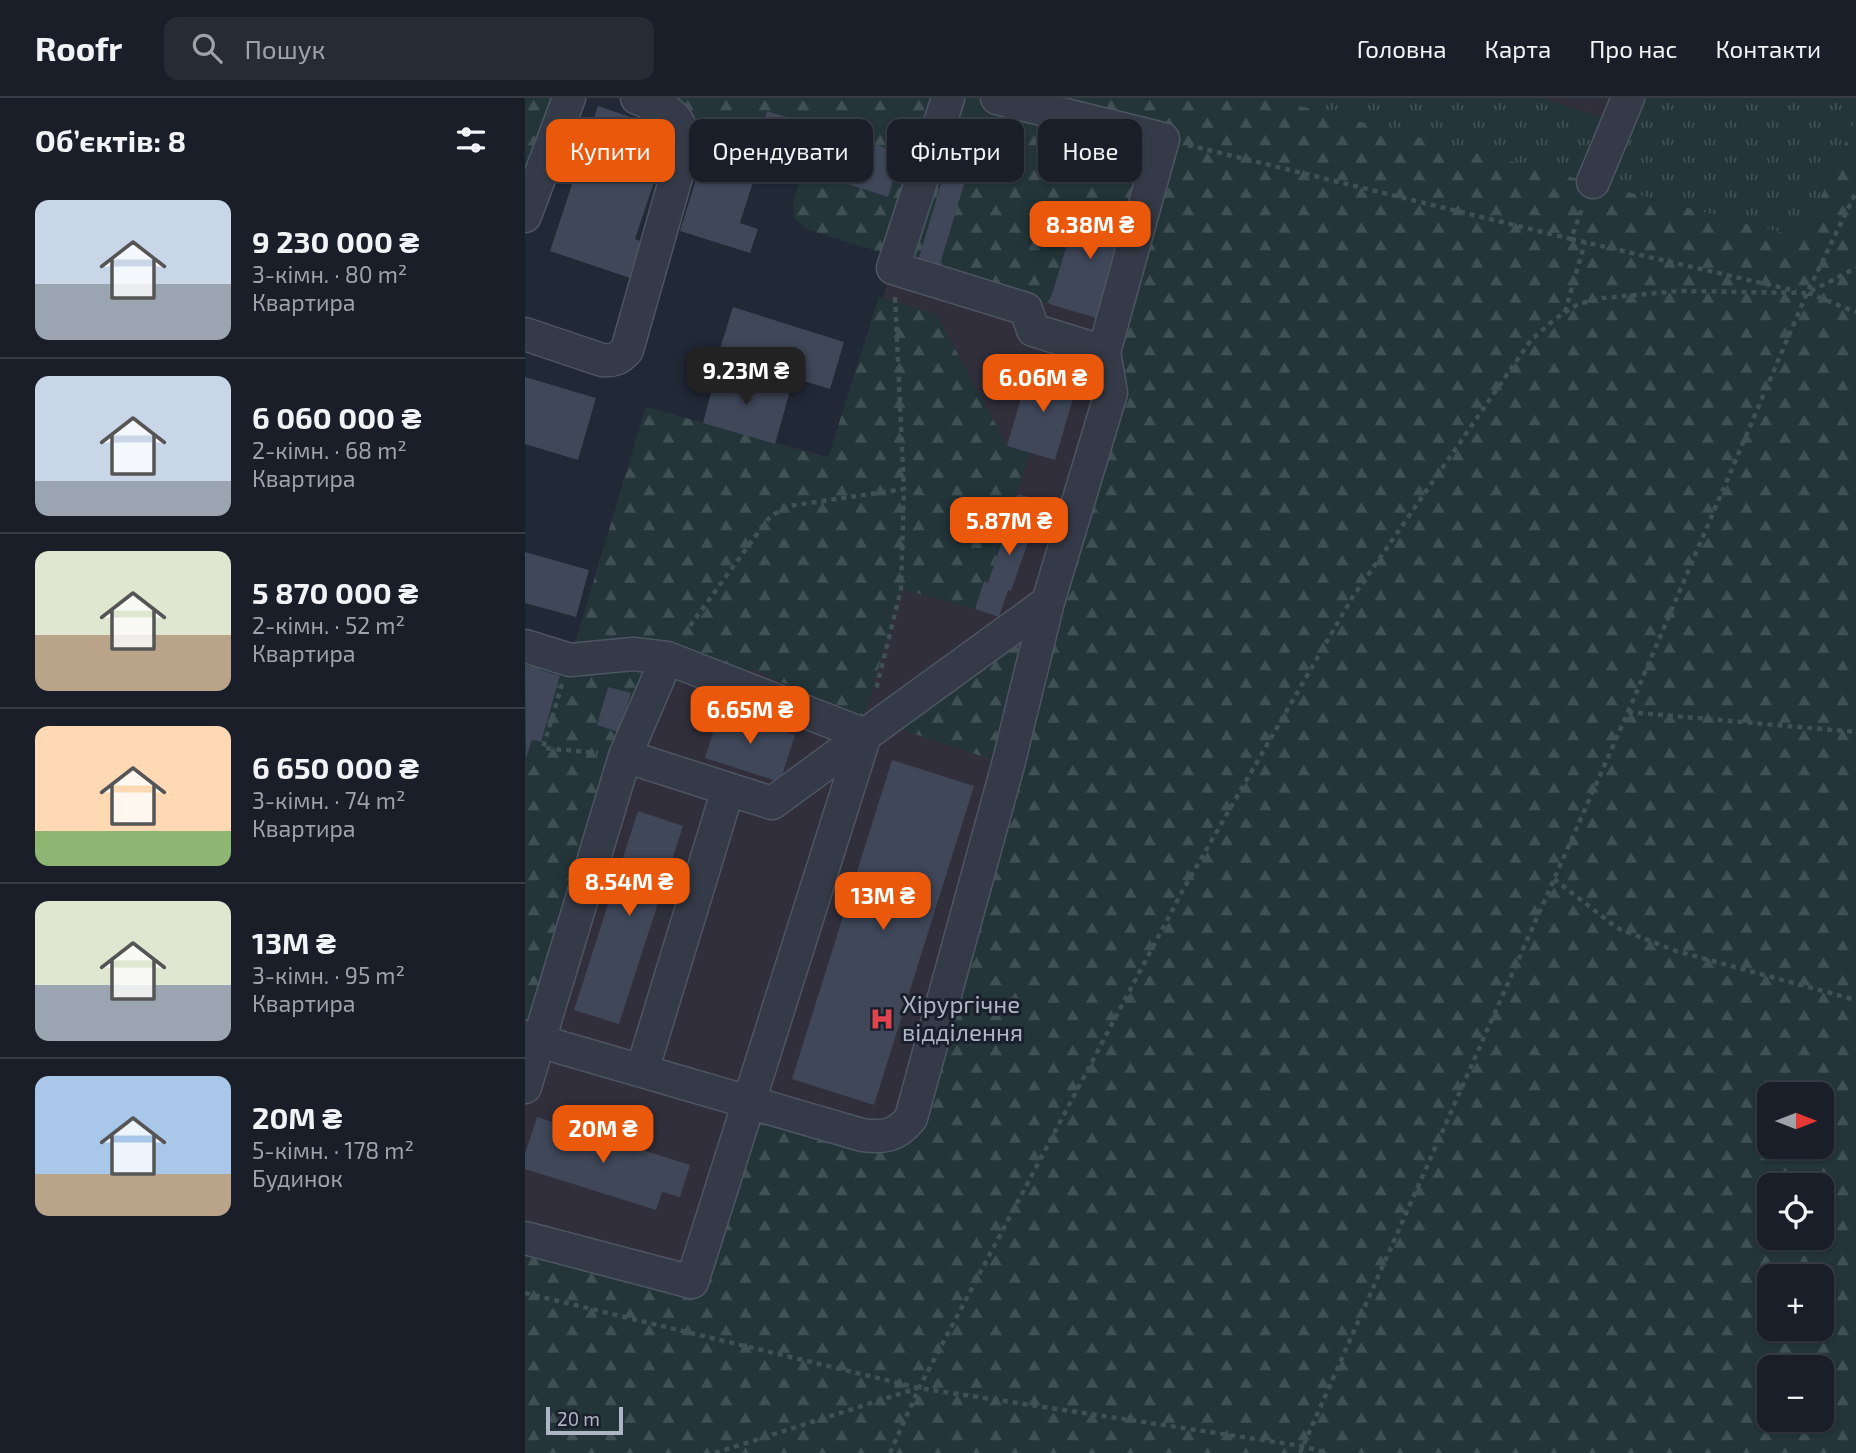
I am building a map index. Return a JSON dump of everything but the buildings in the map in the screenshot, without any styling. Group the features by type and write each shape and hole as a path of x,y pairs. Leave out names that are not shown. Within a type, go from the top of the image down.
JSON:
{"lane":[{"path":"525,216 569,98"},
{"path":"525,334 601,360 620,358 627,350 684,149 684,135 679,121 659,106 637,98"},
{"path":"948,98 893,268 1026,309 1033,330 1104,352"},
{"path":"532,1039 862,1135 891,1135 902,1130 911,1118 1009,765 1048,603 1111,393 1104,352 1163,139 996,98"},
{"path":"1593,182 1628,98"},
{"path":"625,756 772,803 1048,603"},
{"path":"525,646 570,660 633,654 667,658 865,735"},
{"path":"525,1087 532,1039 625,756 667,658"},
{"path":"525,1238 692,1282 865,735"},
{"path":"642,1071 728,789"}],"path":[{"path":"1163,139 1571,239 1807,293 1856,312"},
{"path":"1571,239 1593,182"},
{"path":"1300,1453 1628,712 1807,293 1856,192"},
{"path":"1565,312 1585,242"},
{"path":"865,735 901,589 904,489 893,268"},
{"path":"890,1453 919,1388 1183,890 1352,598 1531,340 1578,303 1668,292 1807,293 1856,268"},
{"path":"667,658 771,516 789,506 904,489"},
{"path":"570,660 543,748 625,756"},
{"path":"1628,712 1856,732"},
{"path":"1554,879 1617,929 1676,951 1856,1000"},
{"path":"525,1293 919,1388 1303,1446 1327,1453"},
{"path":"715,1453 919,1388"}],"shaded area":[{"path":"948,98 1058,119 1038,119 1038,182 1142,182 1142,135 1163,139 911,1118 692,1282 525,1238 525,782 543,748 646,407 828,457 921,182 1024,182 1024,119 941,119"},
{"path":"1542,98 1628,98 1618,122"}],"green space":[{"path":"525,98 569,98 557,119 546,119 546,139 525,177"},
{"path":"637,98 1269,98 1784,233 1797,232 1808,225 1853,126 1853,112 1847,98 1856,98 1856,1453 525,1453 525,1238 692,1282 750,1102 891,1135 1008,765 897,728 1048,602 1140,220 1080,203 1049,304 938,271 964,182 1024,182 1024,119 887,119 887,182 941,182 917,264 806,229 795,219 793,202 799,182 839,182 888,197 867,182 873,182 873,119 777,119 767,112 765,119 697,119"},
{"path":"1269,98 1542,98 1618,122 1628,98 1847,98 1853,112 1853,126 1808,225 1797,232 1784,233"},
{"path":"879,297 936,314 1007,445 1030,453 988,583 984,582 975,609 901,589 864,718 754,670 671,684 625,756 525,1087 525,646 570,660 646,407 828,458"}],"place":[{"name":"Хірургічне відділення","path":"882,1019"}]}
